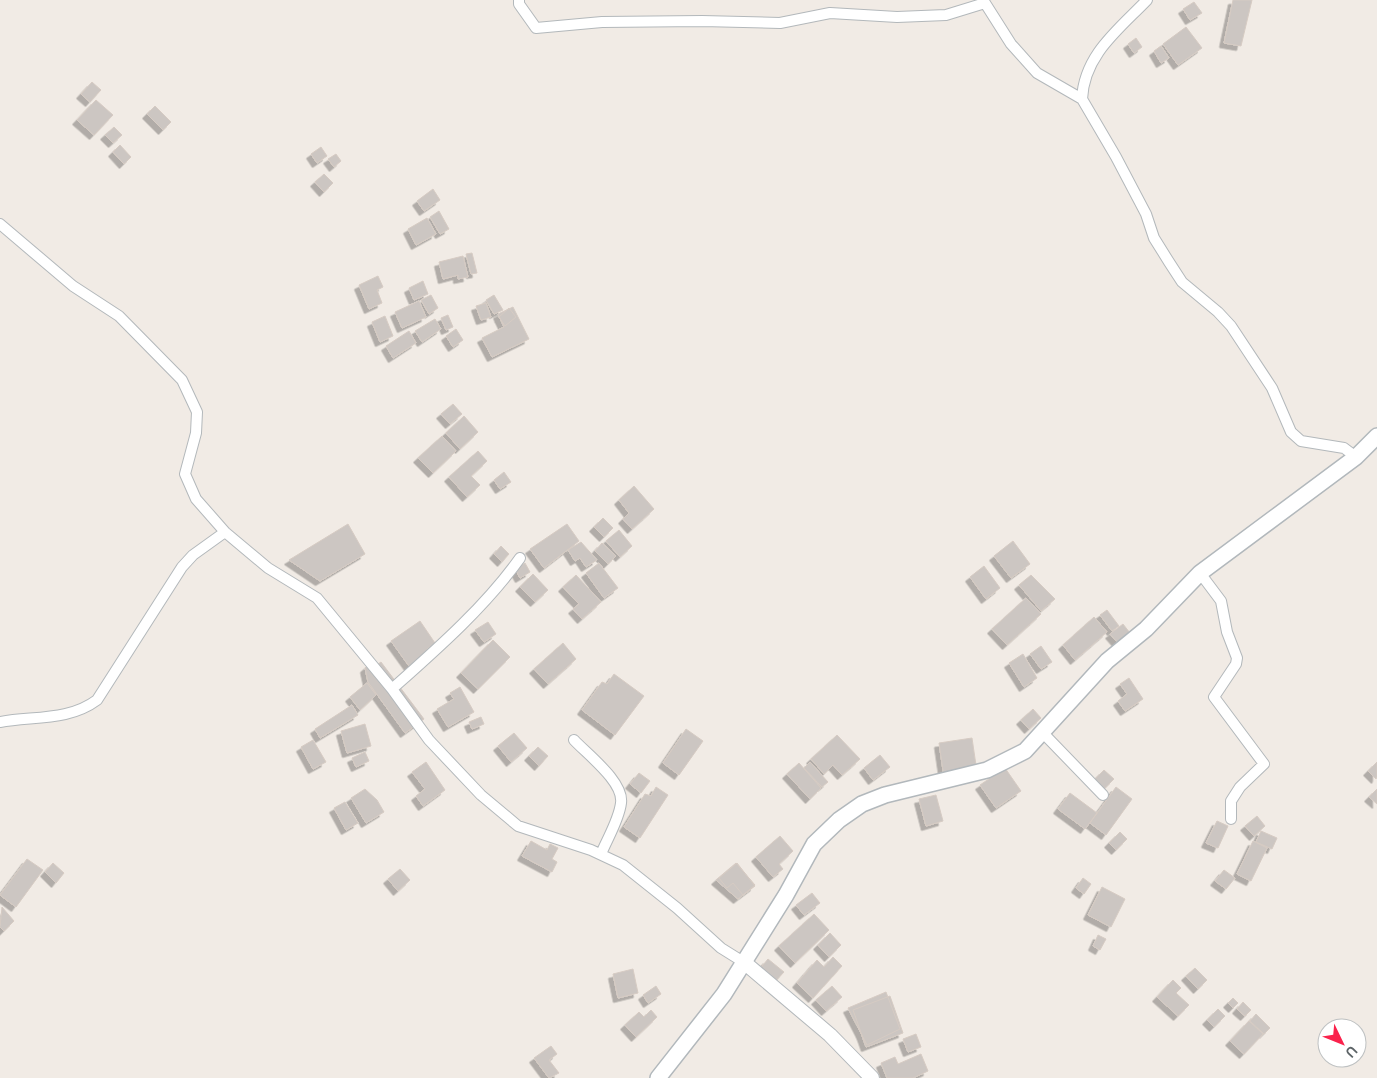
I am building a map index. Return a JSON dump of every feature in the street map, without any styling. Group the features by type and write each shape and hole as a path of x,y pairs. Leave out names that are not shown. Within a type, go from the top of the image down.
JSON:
{"main road":[{"path":"658,1078 746,963 814,844 839,820 862,804 885,796 987,770 1015,758 1043,734 1107,661 1146,629 1200,574 1356,457 1377,436"}],"street":[{"path":"519,0 519,4 536,28 612,22 702,21 780,24 830,14 897,17 946,15 985,3 1011,44 1037,73 1082,99 1116,156 1146,214 1154,238 1169,262 1182,282 1232,326 1272,388 1291,432 1301,441 1344,448 1356,457"},
{"path":"1082,99 1083,81 1095,57 1147,0"},
{"path":"0,224 74,286 119,316 182,380 193,401 198,423 186,466 186,479 196,499 225,532 283,579 316,598 392,689 429,740 499,812 518,826 601,854 623,866 677,908 721,948 746,963 830,1035 872,1078"},
{"path":"0,722 69,715 86,708 97,700 182,567 203,547 225,532"},
{"path":"392,689 466,619 505,578 520,558"},
{"path":"1200,574 1221,601 1226,632 1237,658 1236,664 1214,697 1264,765 1240,787 1231,802 1231,819"},
{"path":"1043,734 1103,795"},
{"path":"574,740 617,784 621,794 621,805 601,854"}],"building":[{"path":"1233,0 1252,0 1241,46 1224,43"},
{"path":"1194,2 1202,13 1190,20 1183,9"},
{"path":"1186,27 1202,48 1178,65 1163,44"},
{"path":"1136,38 1142,47 1134,53 1128,44"},
{"path":"1161,46 1169,58 1161,63 1154,51"},
{"path":"92,82 101,90 90,102 81,94"},
{"path":"96,100 113,115 94,135 77,120"},
{"path":"155,106 171,122 163,130 147,114"},
{"path":"114,127 122,135 113,143 105,135"},
{"path":"120,145 131,157 124,164 113,152"},
{"path":"321,147 327,156 317,163 311,154"},
{"path":"336,154 341,161 334,167 328,159"},
{"path":"324,174 333,183 324,192 315,182"},
{"path":"433,189 440,200 424,211 417,201"},
{"path":"439,211 449,229 440,234 430,217"},
{"path":"427,218 436,234 416,245 408,229"},
{"path":"472,253 477,273 471,274 466,254"},
{"path":"463,256 468,277 458,279 458,275 443,279 439,262"},
{"path":"378,276 383,287 377,290 382,303 369,309 359,285"},
{"path":"423,281 428,294 414,300 409,288"},
{"path":"431,295 438,308 429,314 421,300"},
{"path":"494,295 503,310 494,314 486,300"},
{"path":"419,301 426,317 402,328 395,312"},
{"path":"486,303 491,317 481,320 476,306"},
{"path":"513,307 529,339 492,357 482,338 504,327 498,314"},
{"path":"509,308 516,317 505,326 499,317"},
{"path":"448,315 453,327 446,330 441,318"},
{"path":"385,316 393,336 380,342 372,322"},
{"path":"435,319 441,329 422,342 415,331"},
{"path":"456,329 463,340 453,347 446,336"},
{"path":"409,331 416,343 393,358 386,346"},
{"path":"453,404 462,414 450,424 441,414"},
{"path":"464,416 478,432 460,449 446,433"},
{"path":"442,436 456,451 433,473 418,458"},
{"path":"478,451 487,461 471,476 480,485 467,497 449,477"},
{"path":"504,472 511,482 500,489 494,480"},
{"path":"634,486 654,509 632,529 623,519 629,513 619,500"},
{"path":"603,518 613,528 604,537 594,527"},
{"path":"348,524 365,554 320,581 289,560"},
{"path":"567,524 579,541 544,568 530,549"},
{"path":"619,530 632,546 620,557 606,541"},
{"path":"1013,541 1030,564 1011,578 994,556"},
{"path":"581,542 597,560 586,567 580,558 575,561 568,550"},
{"path":"602,543 616,556 608,564 595,551"},
{"path":"501,546 509,554 502,562 494,554"},
{"path":"525,563 530,572 520,578 515,569"},
{"path":"599,563 618,588 604,598 586,573"},
{"path":"984,566 1000,588 986,599 970,577"},
{"path":"533,574 548,590 535,602 520,587"},
{"path":"576,575 601,602 582,619 573,609 579,604 563,587"},
{"path":"1031,575 1055,599 1041,611 1019,585"},
{"path":"1026,598 1041,614 1007,645 992,629"},
{"path":"1107,610 1119,626 1112,631 1100,615"},
{"path":"1094,617 1107,632 1075,660 1063,645"},
{"path":"420,621 435,643 427,649 428,653 409,666 391,641"},
{"path":"488,622 496,634 484,642 475,630"},
{"path":"1123,624 1130,633 1118,643 1110,634"},
{"path":"493,640 510,657 478,689 461,673"},
{"path":"563,643 576,659 548,684 534,669"},
{"path":"1041,646 1052,662 1041,669 1030,654"},
{"path":"1023,654 1037,678 1024,687 1009,663"},
{"path":"372,662 375,666 381,662 424,719 405,733 368,682 365,668"},
{"path":"614,674 644,696 615,735 582,710 602,682 607,684"},
{"path":"1129,678 1143,699 1125,711 1118,701 1127,694 1120,684"},
{"path":"367,683 376,695 360,710 350,697"},
{"path":"460,687 474,712 448,727 437,709 454,699 450,693"},
{"path":"352,705 358,715 320,738 315,729"},
{"path":"1033,709 1041,718 1029,729 1021,720"},
{"path":"481,717 484,724 472,729 469,722"},
{"path":"365,724 371,746 347,753 341,731"},
{"path":"686,729 703,741 679,775 663,763"},
{"path":"514,733 527,748 511,762 498,746"},
{"path":"837,735 860,759 842,775 833,765 824,774 811,759"},
{"path":"972,738 977,772 944,777 939,743"},
{"path":"313,740 326,762 313,769 301,747"},
{"path":"538,747 548,756 539,766 529,756"},
{"path":"365,752 369,761 356,767 352,758"},
{"path":"880,755 890,767 873,780 864,768"},
{"path":"426,762 445,790 423,806 416,796 425,789 412,772"},
{"path":"810,762 828,782 822,787 804,768"},
{"path":"1377,762 1377,777 1376,779 1368,771"},
{"path":"799,763 821,788 810,799 787,774"},
{"path":"1005,768 1021,791 996,808 980,785"},
{"path":"1104,770 1114,779 1104,789 1094,780"},
{"path":"639,773 650,781 641,793 630,784"},
{"path":"656,787 668,795 640,838 624,827 645,794 651,796"},
{"path":"1116,787 1132,799 1106,835 1090,823"},
{"path":"365,789 377,800 384,812 366,823 351,798"},
{"path":"1377,789 1377,804 1369,797"},
{"path":"1070,793 1097,813 1085,829 1058,809"},
{"path":"936,795 943,821 926,826 919,799"},
{"path":"345,802 358,823 346,830 334,808"},
{"path":"1257,816 1265,826 1254,836 1245,826"},
{"path":"1217,821 1228,826 1218,848 1206,843"},
{"path":"1261,831 1277,838 1272,849 1256,842"},
{"path":"1120,832 1127,839 1116,850 1109,843"},
{"path":"780,836 793,851 779,864 783,869 773,877 756,857"},
{"path":"531,841 547,850 550,844 558,848 552,859 557,862 552,872 522,856"},
{"path":"1253,841 1267,848 1251,881 1237,874"},
{"path":"27,859 43,870 16,907 0,895"},
{"path":"53,863 64,873 56,883 45,872"},
{"path":"736,863 755,885 738,899 716,880"},
{"path":"737,863 755,886 743,895 733,883 727,888 719,878"},
{"path":"400,869 410,880 398,891 388,879"},
{"path":"1224,870 1235,878 1226,889 1215,881"},
{"path":"1083,878 1091,884 1084,894 1076,888"},
{"path":"1102,887 1125,899 1111,927 1088,915"},
{"path":"812,893 820,903 804,915 796,905"},
{"path":"2,907 14,921 4,931 0,927"},
{"path":"814,914 829,930 795,963 779,946"},
{"path":"830,933 841,945 829,957 818,945"},
{"path":"1098,935 1106,939 1100,950 1093,946"},
{"path":"833,957 842,966 813,998 797,983 817,960 824,967"},
{"path":"768,959 784,972 773,984 758,971"},
{"path":"1195,968 1207,980 1198,989 1186,976"},
{"path":"633,969 638,993 618,998 613,974"},
{"path":"1173,980 1181,988 1176,993 1189,1005 1178,1016 1157,997"},
{"path":"656,986 661,994 648,1003 643,995"},
{"path":"832,986 842,997 826,1011 816,1000"},
{"path":"886,992 900,1029 867,1045 848,1008"},
{"path":"890,996 903,1033 866,1047 853,1010"},
{"path":"1233,998 1238,1003 1233,1008 1228,1003"},
{"path":"1243,1002 1251,1010 1245,1016 1237,1009"},
{"path":"1218,1009 1225,1016 1214,1027 1207,1020"},
{"path":"651,1010 657,1017 636,1037 625,1025 639,1012 644,1017"},
{"path":"1256,1014 1270,1028 1264,1034 1250,1021"},
{"path":"1249,1021 1263,1034 1244,1054 1230,1041"},
{"path":"916,1034 921,1047 908,1052 903,1039"},
{"path":"551,1046 557,1054 549,1060 559,1073 549,1078 534,1058"},
{"path":"921,1054 928,1071 913,1078 887,1078 881,1063 895,1057 898,1064"}]}
